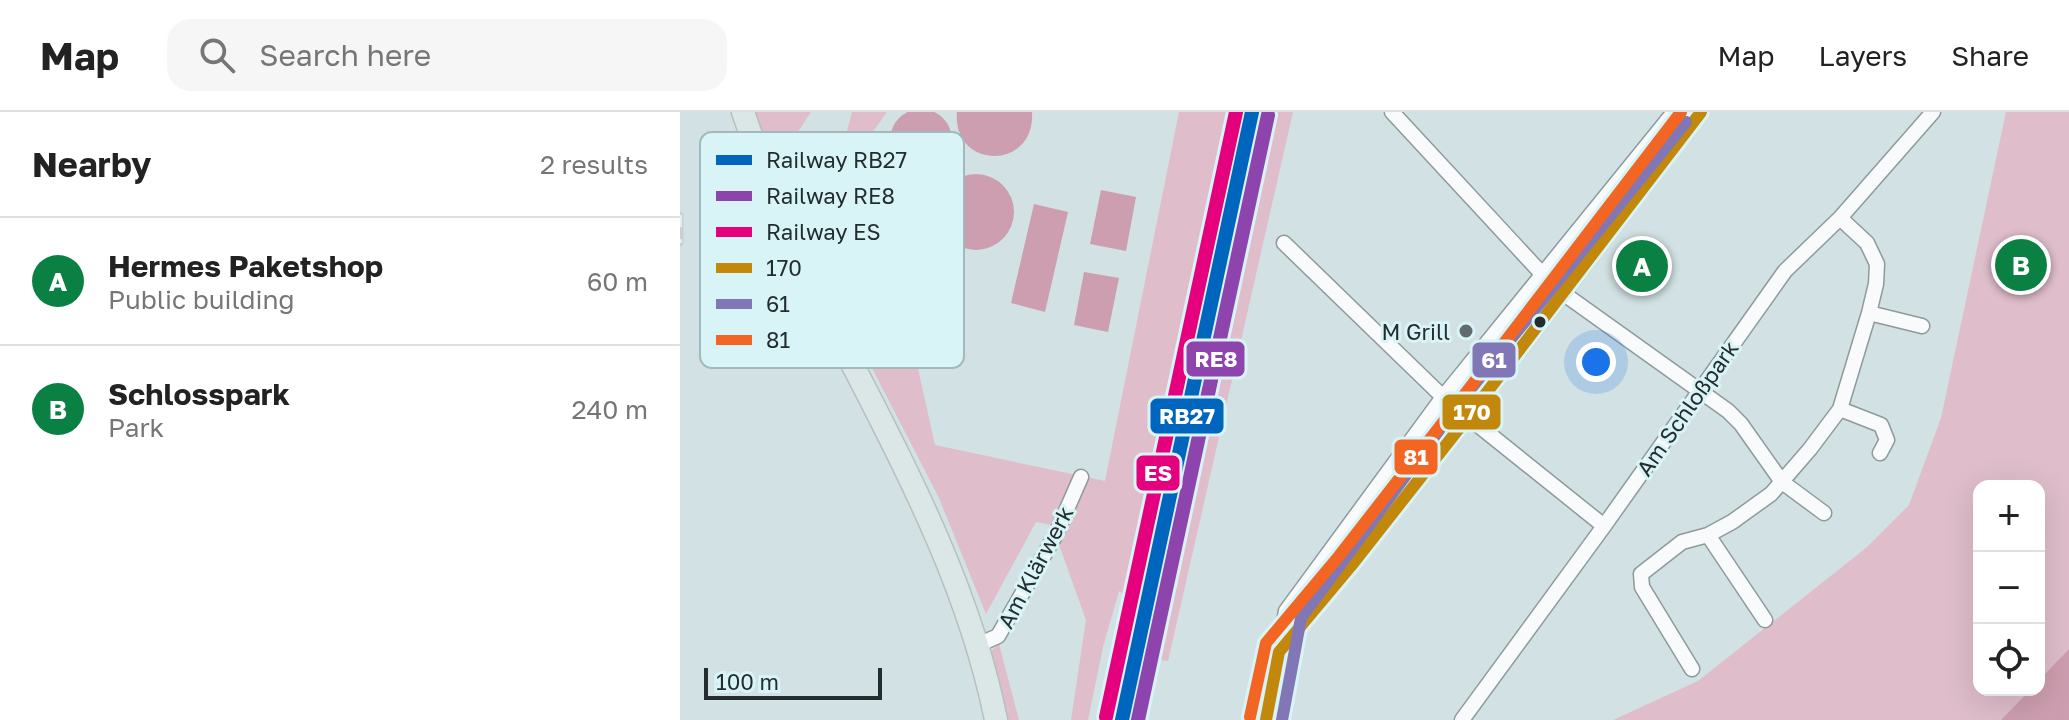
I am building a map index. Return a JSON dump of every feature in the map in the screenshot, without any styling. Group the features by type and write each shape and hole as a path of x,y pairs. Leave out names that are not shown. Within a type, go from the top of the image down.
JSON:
{"main road":[{"path":"743,112 750,132"},
{"path":"854,368 930,520 957,585 978,645 996,720"}],"street":[{"path":"1392,112 1543,275 1741,424 1782,482 1824,513"},
{"path":"1266,720 1286,611 1443,397 1674,112"},
{"path":"1279,652 1468,417 1701,112"},
{"name":"Am Schloßpark","path":"1462,720 1785,271 1840,218 1933,112"},
{"path":"1692,669 1640,581 1641,574 1682,542 1708,535 1756,506 1782,482 1840,409 1869,313 1877,264 1867,243 1840,218"},
{"path":"1284,243 1443,397 1604,526"},
{"path":"1869,313 1922,326"},
{"path":"1840,409 1881,425 1887,440 1880,453"},
{"name":"Am Klärwerk","path":"978,645 998,636 1056,534 1081,477"},
{"path":"1708,535 1765,620"}],"shaded area":[{"path":"921,109 933,111 951,132 891,132 899,118 909,111"},
{"path":"755,112 811,112 798,132 762,132"},
{"path":"852,112 887,112 873,132 847,132"},
{"path":"957,112 1032,112 1030,131 1021,145 1009,153 994,156 980,153 967,145 964,132 959,131"},
{"path":"1179,112 1237,112 1107,720 1096,720 1125,595 1119,591 1103,647 1088,720 1071,720 1086,620 1052,525 1036,522 986,614 939,498 872,368 918,368 935,445 1105,481"},
{"path":"1259,112 1293,112 1168,661 1156,659 1145,720 1128,720"},
{"path":"2006,112 2069,112 2069,649 2045,674 2045,480 1973,480 1973,696 2024,696 2001,720 1613,720 1698,681 1866,548 1909,505 1941,418"},
{"path":"976,174 997,181 1007,191 1013,205 1011,226 1003,239 983,249 964,248 964,176"},
{"path":"1101,190 1136,197 1126,251 1090,244"},
{"path":"1034,204 1068,212 1045,312 1011,303"},
{"path":"1084,272 1119,278 1108,332 1074,325"},
{"path":"999,644 1019,720 1002,720 989,653"},
{"path":"2069,649 2069,720 2001,720 2024,696 2045,696 2045,674"}],"railway":[{"path":"680,215 680,243"}],"rail line":[{"name":"ES","path":"1106,717 1236,112"},
{"name":"RB27","path":"1122,720 1252,112"},
{"name":"RE8","path":"1138,720 1268,115"}],"transit line":[{"name":"81","path":"1250,717 1266,643 1339,556 1681,112"},
{"name":"170","path":"1266,720 1279,652 1468,417 1701,112"},
{"name":"61","path":"1282,720 1301,618 1456,407 1686,122"}],"place":[{"name":"Schlosspark","path":"2021,265"},
{"name":"Hermes Paketshop","path":"1642,266"},
{"name":"M Grill","path":"1466,331"}]}
